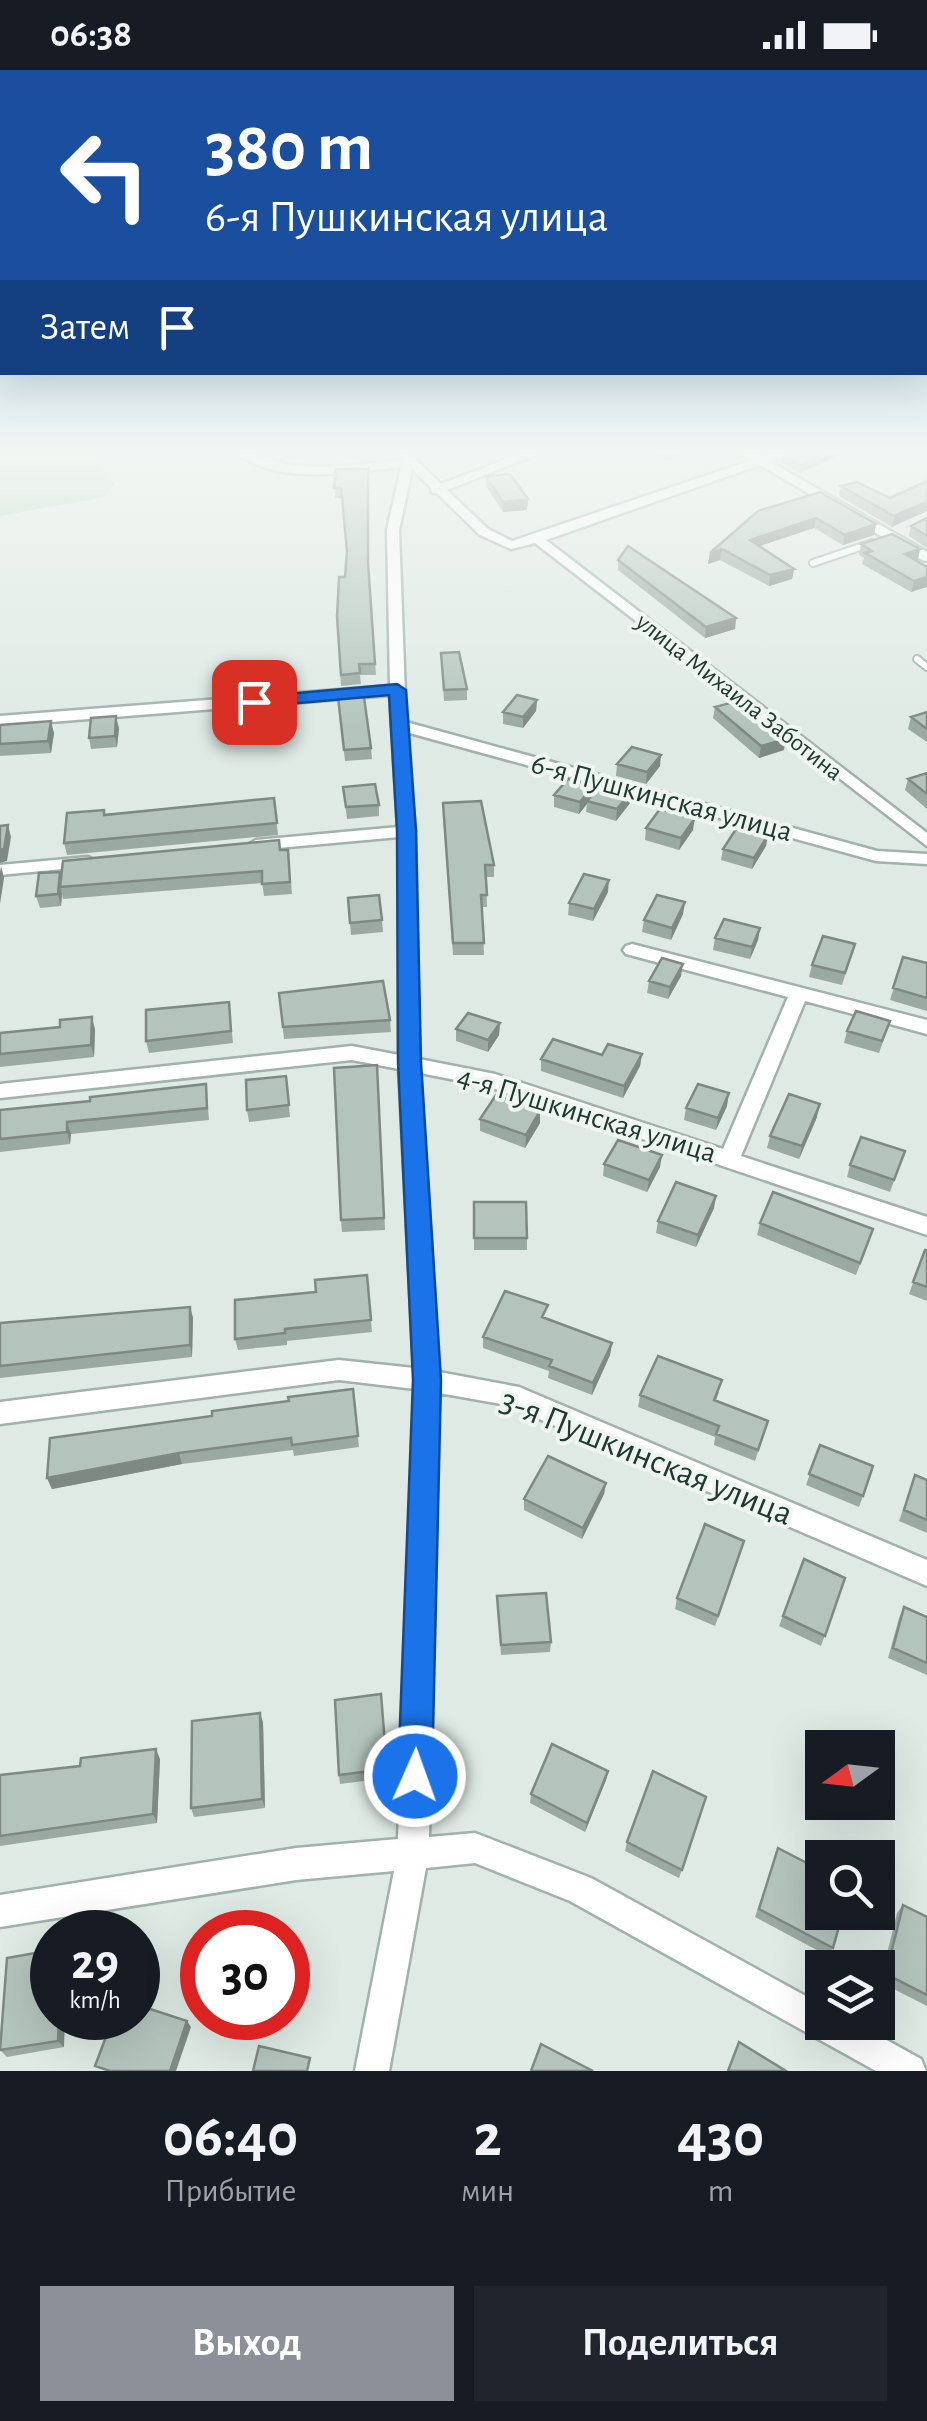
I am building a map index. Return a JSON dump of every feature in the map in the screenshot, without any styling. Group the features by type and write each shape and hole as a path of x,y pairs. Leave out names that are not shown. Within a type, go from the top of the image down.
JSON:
{"street":[{"path":"372,2071 413,1854 427,1380 409,1062 407,831 398,725 393,543"},
{"name":"улица Михаила Заботина","path":"544,543 927,842"},
{"path":"904,543 927,557"},
{"path":"0,721 397,690"},
{"name":"6-я Пушкинская улица","path":"398,725 876,856 927,859"},
{"path":"232,848 407,831"},
{"path":"0,870 116,859"},
{"path":"632,950 927,1027"},
{"path":"730,1157 799,993"},
{"name":"4-я Пушкинская улица","path":"0,1091 352,1053 488,1079 927,1226"},
{"name":"3-я Пушкинская улица","path":"0,1413 339,1370 510,1394 927,1573"},
{"path":"0,1911 296,1864 475,1848 580,1889 909,2071"}],"lane":[{"path":"813,563 870,543"},
{"path":"917,659 927,667"}],"building":[{"path":"346,543 368,543 375,664 359,664 360,673 341,675 337,617 339,577 345,577"},
{"path":"721,543 755,543 794,569 770,575 722,549 710,553"},
{"path":"910,543 920,549 905,554 927,567 927,577 914,581 865,553 872,551 861,544"},
{"path":"628,546 736,618 706,627 618,560"},
{"path":"459,652 467,689 444,690 441,653"},
{"path":"363,690 371,748 344,750 338,697 342,691"},
{"path":"517,695 537,700 523,717 503,712"},
{"path":"737,701 786,739 761,746 715,707"},
{"path":"240,706 241,728 220,729 220,708"},
{"path":"927,712 927,729 911,717"},
{"path":"116,716 115,736 89,738 91,718"},
{"path":"51,721 48,741 0,744 0,725"},
{"path":"632,747 661,755 647,772 617,764"},
{"path":"927,773 927,794 908,779"},
{"path":"568,779 593,786 580,802 554,795"},
{"path":"605,779 635,787 617,809 587,801"},
{"path":"375,784 379,805 346,807 343,787"},
{"path":"274,798 277,823 64,843 67,813 104,810 104,815"},
{"path":"481,801 494,865 485,865 487,895 481,895 484,943 453,943 443,803"},
{"path":"660,809 695,818 681,838 646,828"},
{"path":"8,825 4,849 0,850 0,826"},
{"path":"738,826 768,835 754,858 723,849"},
{"path":"279,840 280,850 288,850 290,882 262,884 262,871 60,887 63,861"},
{"path":"60,872 58,894 36,896 39,873"},
{"path":"584,874 609,880 594,909 569,903"},
{"path":"379,895 382,920 350,923 348,898"},
{"path":"657,895 685,902 672,928 644,920"},
{"path":"724,919 760,928 752,947 715,938"},
{"path":"823,936 855,944 845,973 812,965"},
{"path":"903,957 927,963 927,998 893,988"},
{"path":"662,958 683,964 670,987 649,981"},
{"path":"383,981 390,1020 283,1027 279,993"},
{"path":"229,1002 231,1031 146,1041 146,1010"},
{"path":"856,1011 890,1021 882,1041 847,1031"},
{"path":"468,1013 500,1023 488,1040 456,1029"},
{"path":"92,1017 91,1045 0,1054 0,1033 60,1027 60,1020"},
{"path":"553,1039 602,1055 608,1044 642,1054 624,1086 541,1059"},
{"path":"377,1065 384,1218 341,1220 334,1068"},
{"path":"286,1076 289,1105 247,1110 246,1080"},
{"path":"206,1084 207,1108 67,1122 67,1132 0,1139 0,1110"},
{"path":"698,1084 729,1093 718,1118 686,1108"},
{"path":"789,1094 820,1104 802,1146 770,1136"},
{"path":"496,1095 540,1111 526,1135 480,1119"},
{"path":"861,1137 905,1151 894,1180 850,1165"},
{"path":"618,1140 662,1155 649,1180 604,1164"},
{"path":"676,1182 716,1196 698,1235 658,1221"},
{"path":"773,1192 873,1229 860,1263 760,1223"},
{"path":"474,1202 526,1202 527,1238 474,1238"},
{"path":"927,1250 927,1287 913,1282"},
{"path":"367,1275 371,1320 235,1339 235,1300 316,1292 315,1280"},
{"path":"505,1291 548,1305 542,1317 612,1343 593,1383 549,1366 552,1360 483,1337"},
{"path":"190,1307 190,1345 0,1366 0,1323"},
{"path":"658,1356 722,1380 714,1400 768,1421 758,1450 716,1434 719,1426 640,1395"},
{"path":"353,1389 358,1436 292,1445 291,1438 179,1453 47,1478 50,1438 212,1416 212,1411"},
{"path":"820,1445 873,1466 863,1496 809,1474"},
{"path":"548,1456 606,1483 583,1528 524,1499"},
{"path":"915,1475 927,1480 927,1520 904,1510"},
{"path":"705,1524 744,1541 718,1616 677,1598"},
{"path":"804,1559 845,1578 825,1636 783,1616"},
{"path":"546,1593 551,1642 501,1645 497,1596"},
{"path":"904,1607 927,1617 927,1663 893,1648"},
{"path":"381,1694 387,1769 339,1775 335,1700"},
{"path":"260,1713 262,1799 191,1808 192,1721"},
{"path":"552,1744 608,1771 587,1823 531,1794"},
{"path":"156,1749 153,1814 0,1836 0,1775 80,1766 81,1758"},
{"path":"653,1771 706,1797 682,1870 627,1842"},
{"path":"778,1848 805,1862 805,1930 838,1930 833,1948 759,1909"},
{"path":"903,1905 927,1917 927,1995 895,1979 895,1950 892,1950"},
{"path":"30,1954 30,2040 58,2041 0,2050 7,1958"},
{"path":"160,2012 180,2019 181,2040 170,2071 110,2071 95,2066 105,2040 160,2040"},
{"path":"739,2042 786,2071 728,2071"},
{"path":"541,2044 593,2071 531,2071"},
{"path":"259,2046 310,2058 307,2071 253,2071"}],"route":[{"path":"254,702 397,690 407,831 409,1062 427,1380 415,1776"}]}
